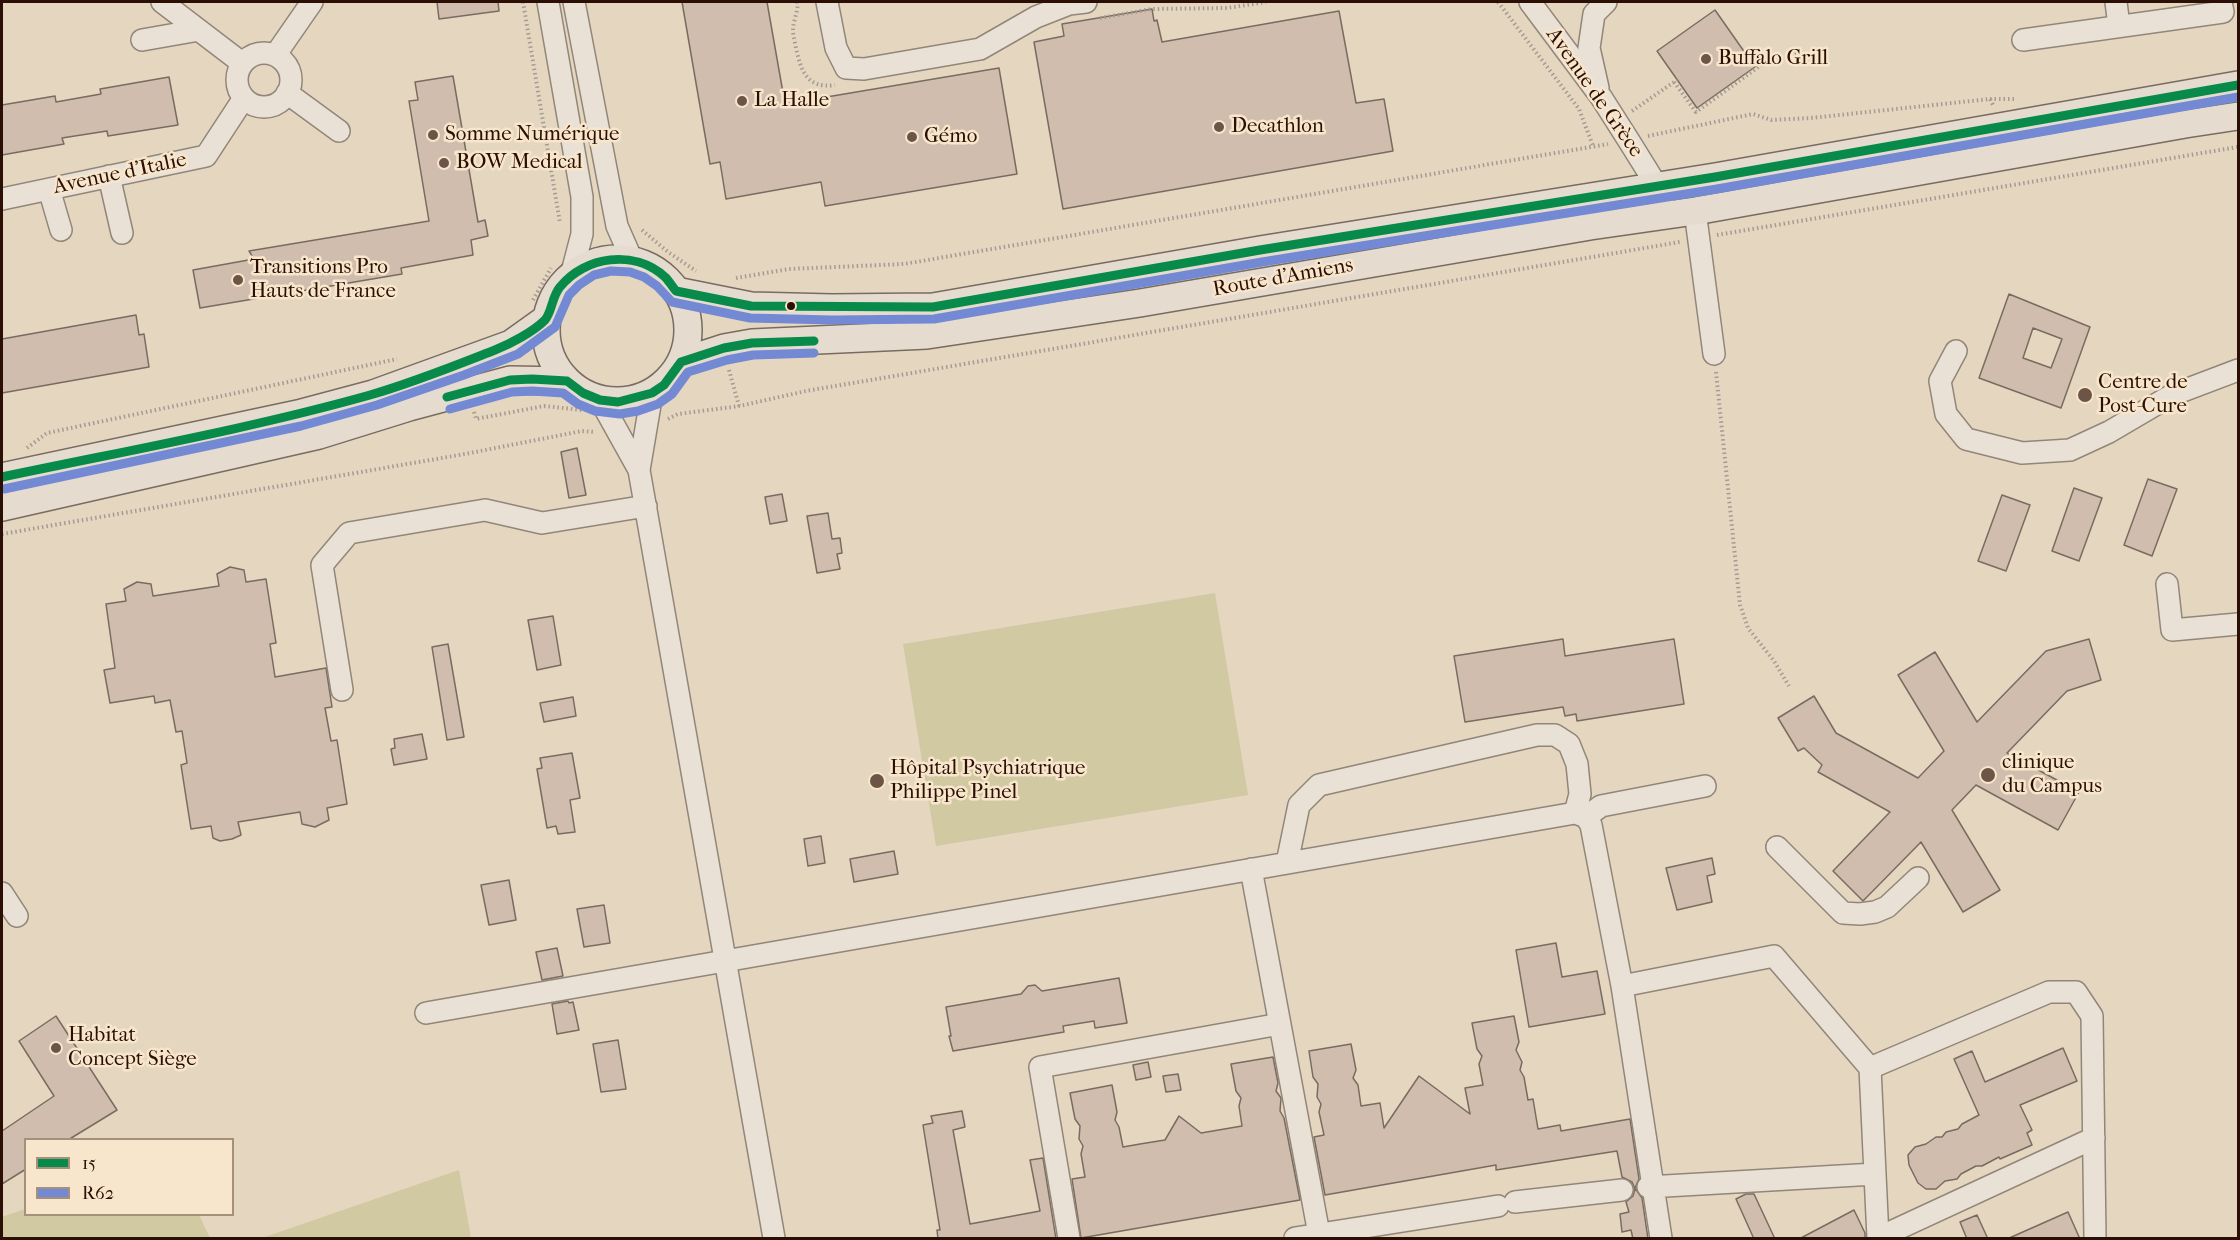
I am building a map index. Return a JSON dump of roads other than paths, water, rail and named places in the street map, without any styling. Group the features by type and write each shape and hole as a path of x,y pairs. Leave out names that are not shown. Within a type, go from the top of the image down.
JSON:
{"main road":[{"name":"Route d'Amiens","path":"676,291 751,306 933,307 1248,252 1657,186 2238,85"},
{"name":"Route d'Amiens","path":"681,362 724,348 753,343 927,335 1140,303 1519,238 1695,211 2238,116"},
{"path":"2,477 298,414 373,394 511,344 536,314 551,303 560,288 562,269 610,259 632,260 664,277 676,291 686,314 688,338 681,362 664,385 652,393 635,399 618,402 600,400 583,393 567,381 557,368 549,353 546,336 536,314"},
{"path":"2,507 319,435 409,407 510,380 567,381"}],"street":[{"path":"162,2 242,63"},
{"path":"276,54 312,2"},
{"path":"548,2 582,197 582,234 562,269"},
{"path":"574,2 616,226 632,260"},
{"path":"827,2 836,48 846,68 864,69 980,49 1036,17 1069,4 1086,2"},
{"name":"Avenue de Grèce","path":"1530,2 1601,97 1657,186 1667,215"},
{"path":"1601,97 1589,48 1594,14 1606,2"},
{"path":"2116,2 2119,27"},
{"path":"2023,39 2223,12 2221,2"},
{"path":"142,40 199,30"},
{"path":"263,52 276,54 285,62 291,77 287,93 277,104 256,106 244,98 237,85 238,70 242,63 255,54 263,52"},
{"path":"287,93 339,131"},
{"name":"Avenue d'Italie","path":"2,199 206,156 244,98"},
{"path":"109,176 122,233"},
{"path":"49,189 61,230"},
{"path":"1695,211 1714,354"},
{"path":"1956,351 1940,381 1946,414 1966,440 2022,453 2070,450 2109,432 2172,394 2238,370"},
{"path":"639,470 652,393"},
{"path":"600,400 639,470 774,1239"},
{"path":"342,690 322,565 349,533 485,510 542,523 646,506"},
{"path":"2167,584 2172,630 2238,624"},
{"path":"1287,863 1299,805 1318,785 1537,735 1556,735 1569,744 1577,764 1580,815 1591,825 1622,986 1650,1187 1661,1239"},
{"path":"426,1013 1251,869 1580,815 1601,806 1705,786"},
{"path":"1777,847 1843,913 1875,912 1887,907 1918,878"},
{"path":"1251,869 1280,1024 1331,1234"},
{"path":"2,893 17,916"},
{"path":"1622,986 1774,956 1870,1068 1878,1238 2094,1138"},
{"path":"1870,1068 2049,992 2076,992 2092,1016 2095,1239"},
{"path":"1069,1239 1040,1067 1280,1024"},
{"path":"1650,1187 1875,1174"},
{"path":"1295,1239 1506,1204 1622,1190"}],"place":[{"name":"Buffalo Grill","path":"1706,59"},
{"name":"La Halle","path":"742,101"},
{"name":"Decathlon","path":"1219,127"},
{"name":"Somme Numérique","path":"433,135"},
{"name":"Gémo","path":"912,137"},
{"name":"BOW Medical","path":"444,163"},
{"name":"Transitions Pro Hauts de France","path":"238,280"},
{"name":"Centre de Post-Cure","path":"2085,395"},
{"name":"clinique du Campus","path":"1988,775"},
{"name":"Hôpital Psychiatrique Philippe Pinel","path":"877,781"},
{"name":"Habitat Concept Siège","path":"56,1048"}]}
